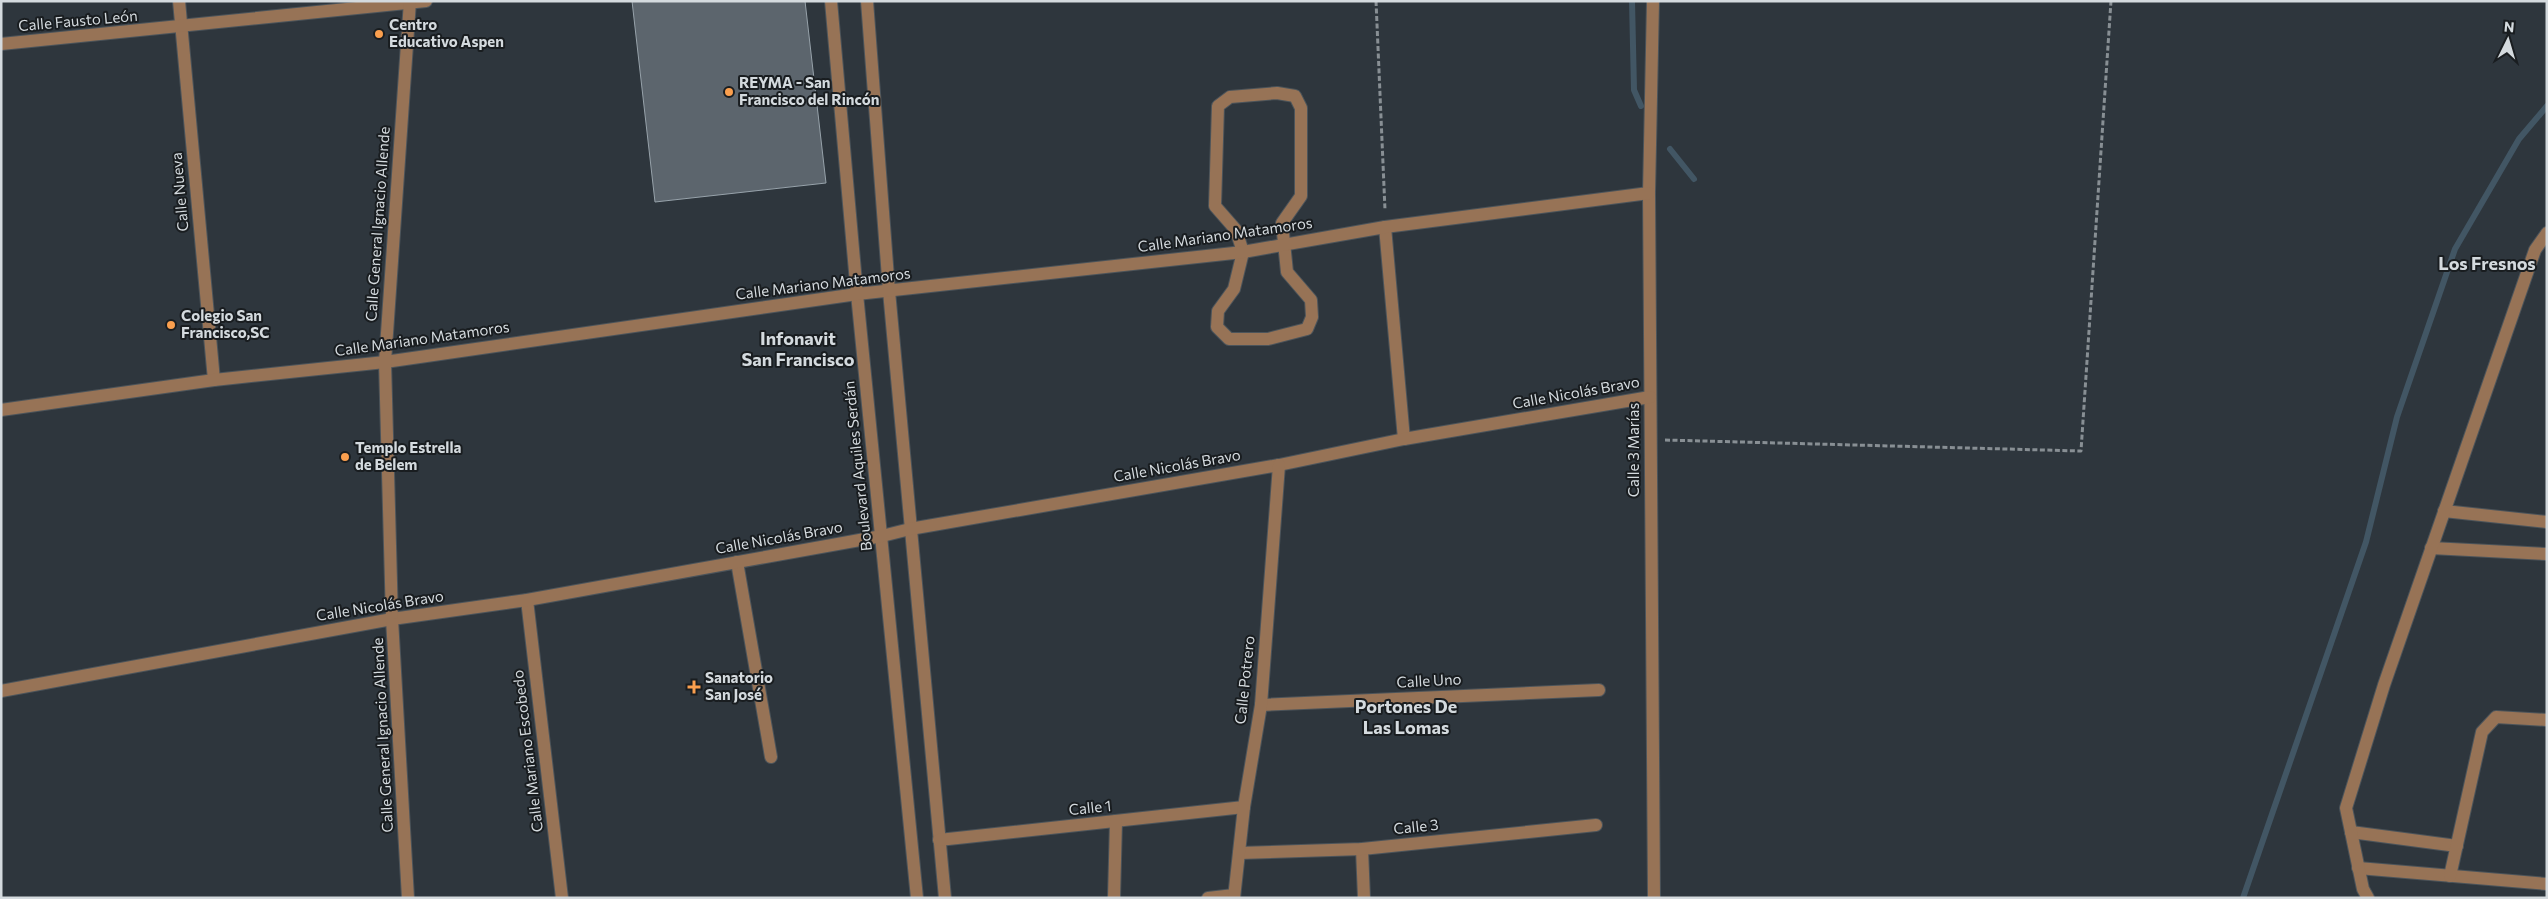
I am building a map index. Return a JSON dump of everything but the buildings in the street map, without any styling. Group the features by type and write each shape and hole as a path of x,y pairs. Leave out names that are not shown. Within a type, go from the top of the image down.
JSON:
{"street":[{"name":"Calle Nueva","path":"179,1 214,380"},
{"name":"Calle Fausto León","path":"1,44 426,1"},
{"name":"Boulevard Aquiles Serdán","path":"831,1 857,294 917,898"},
{"path":"867,1 889,291 944,898"},
{"name":"Calle 3 Marías","path":"1653,1 1649,194 1654,898"},
{"name":"Calle General Ignacio Allende","path":"408,898 392,619 385,362 410,2"},
{"path":"1276,93 1295,96 1301,108 1301,196 1282,223 1283,245 1287,272 1311,300 1312,317 1306,330 1268,339 1229,339 1217,327 1218,310 1234,290 1243,252 1236,230 1215,206 1218,106 1230,97 1276,93"},
{"name":"Calle Mariano Matamoros","path":"1,410 214,380 385,362 857,294 1243,252 1385,227 1649,194"},
{"path":"1385,227 1404,439"},
{"path":"2365,894 2346,808 2384,685 2534,250 2547,233"},
{"name":"Calle Nicolás Bravo","path":"1,691 392,619 527,600 882,536 910,529 1279,465 1404,439 1650,397"},
{"name":"Calle Potrero","path":"1234,897 1244,807 1261,705 1279,465"},
{"path":"2444,511 2547,522"},
{"path":"2431,548 2547,554"},
{"path":"737,562 771,757"},
{"name":"Calle Mariano Escobedo","path":"527,600 562,898"},
{"name":"Calle Uno","path":"1261,705 1599,690"},
{"path":"2450,876 2482,732 2496,717 2547,720"},
{"name":"Calle 1","path":"939,840 1244,807"},
{"path":"1114,898 1116,822"},
{"name":"Calle 3","path":"1239,853 1362,849 1596,825"},
{"path":"2351,832 2457,846"},
{"path":"1362,849 1364,898"},
{"path":"2358,868 2547,884"},
{"path":"1208,898 1234,897"}],"path":[{"path":"1376,1 1385,227"},
{"path":"1650,439 2081,451 2111,1"}],"waterway":[{"path":"1632,1 1634,90 1641,106"},
{"path":"2243,898 2366,542 2397,417 2455,249 2519,139 2547,106"},
{"path":"1670,149 1694,179"}],"place":[{"name":"Centro Educativo Aspen","path":"379,34"},
{"name":"REYMA - San Francisco del Rincón","path":"729,92"},
{"name":"Colegio San Francisco,SC","path":"171,325"},
{"name":"Templo Estrella de Belem","path":"345,457"},
{"name":"Sanatorio San José","path":"694,687"}],"district":[{"name":"Los Fresnos","path":"2487,264"},
{"name":"Infonavit San Francisco","path":"798,349"},
{"name":"Portones De Las Lomas","path":"1406,718"}]}
